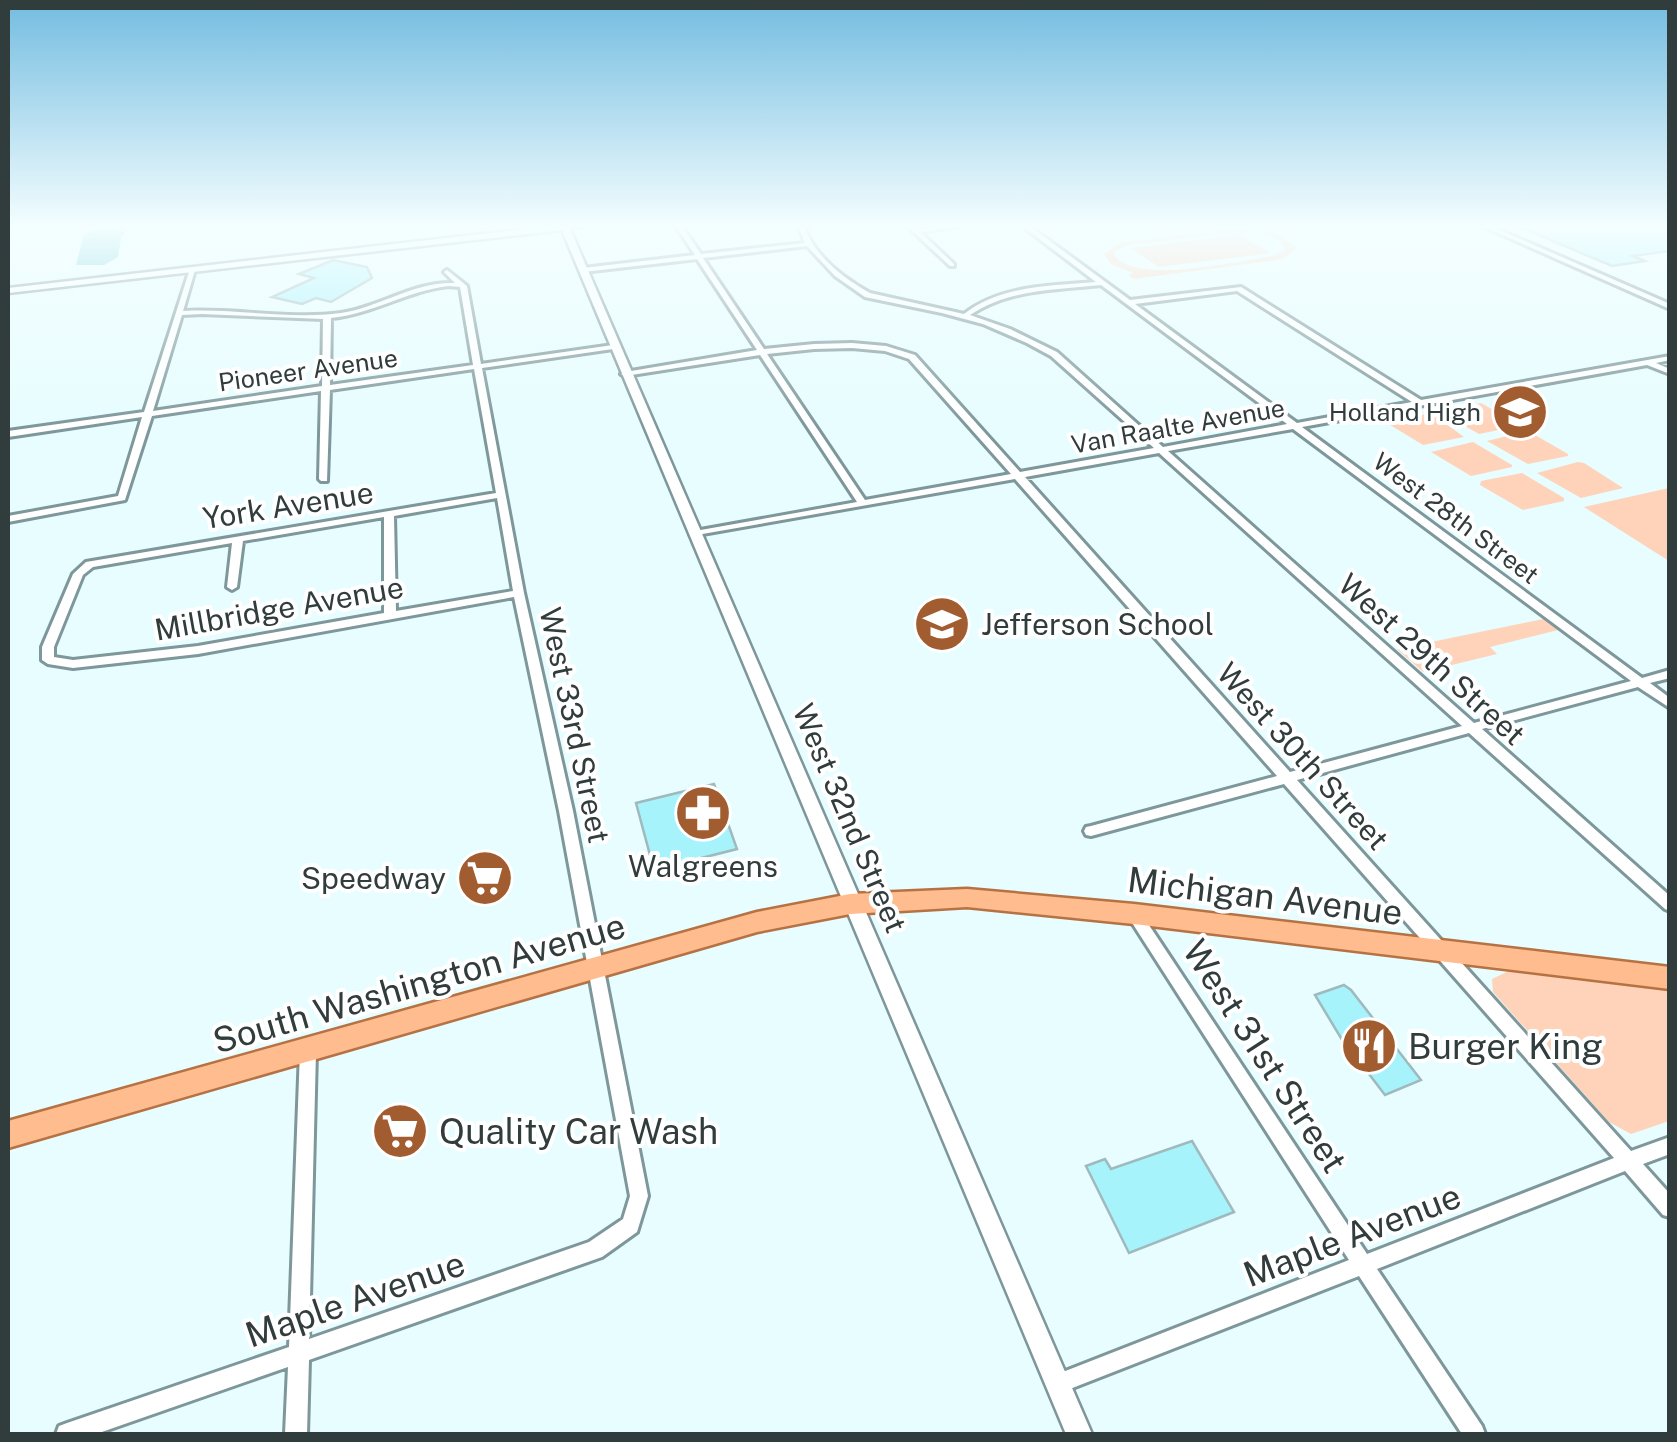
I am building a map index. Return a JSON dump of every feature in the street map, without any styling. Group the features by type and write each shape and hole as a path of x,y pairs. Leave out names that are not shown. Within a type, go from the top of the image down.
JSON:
{"main road":[{"name":"Michigan Avenue","path":"850,904 968,898 1670,978"},
{"name":"South Washington Avenue","path":"8,1135 758,922 850,904"}],"street":[{"path":"8,519 122,498 185,292"},
{"path":"179,313 238,310 288,318 327,317 374,308 418,292"},
{"name":"West 33rd Street","path":"464,292 638,1196"},
{"name":"West 32nd Street","path":"592,292 1079,1434"},
{"path":"723,292 864,504"},
{"name":"West 29th Street","path":"863,292 967,314 1011,330 1054,354 1670,906"},
{"path":"967,314 979,304 997,298 1037,292"},
{"name":"West 28th Street","path":"1115,292 1670,704"},
{"path":"1128,302 1204,292"},
{"path":"1245,292 1420,403"},
{"path":"1636,292 1670,307"},
{"path":"324,479 327,317"},
{"name":"West 30th Street","path":"764,354 852,343 891,348 912,357 1670,1208"},
{"name":"Pioneer Avenue","path":"8,434 613,347"},
{"path":"625,374 764,354"},
{"name":"Van Raalte Avenue","path":"694,534 1670,358"},
{"path":"1648,362 1670,372"},
{"name":"York Avenue","path":"48,660 48,647 85,566 500,495"},
{"path":"389,514 390,614"},
{"path":"232,587 238,538"},
{"name":"Millbridge Avenue","path":"48,660 72,664 198,650 519,593"},
{"path":"1091,831 1670,674"},
{"name":"West 31st Street","path":"1134,914 1474,1434"},
{"path":"296,1434 308,1052"},
{"name":"Maple Avenue","path":"1058,1384 1670,1146"},
{"name":"Maple Avenue","path":"68,1434 595,1250 630,1225 638,1196"}],"shaded area":[{"path":"1481,403 1518,426 1479,434 1442,413"},
{"path":"1431,413 1464,437 1423,445 1387,423"},
{"path":"1528,431 1568,456 1528,464 1487,441"},
{"path":"1473,442 1512,467 1471,476 1431,452"},
{"path":"1578,462 1623,488 1581,498 1537,473"},
{"path":"1522,473 1564,501 1523,510 1480,485 1481,481"},
{"path":"1669,488 1669,561 1584,507"},
{"path":"1548,618 1562,629 1490,647 1497,654 1423,672 1397,649"},
{"path":"1509,971 1669,990 1669,1121 1631,1134 1609,1122 1493,992 1492,979"}],"building":[{"path":"282,292 348,292 331,302 316,298 302,304 272,297"},
{"name":"Walgreens","path":"714,784 737,849 654,870 636,803"},
{"name":"Burger King","path":"1344,985 1421,1080 1385,1095 1353,1058 1315,995"},
{"path":"1192,1141 1234,1212 1129,1253 1086,1166 1105,1159 1111,1169"}],"place":[{"name":"Holland High","path":"1520,412"},
{"name":"Jefferson School","path":"942,624"},
{"name":"Walgreens","path":"703,813"},
{"name":"Speedway","path":"485,878"},
{"name":"Burger King","path":"1369,1046"},
{"name":"Quality Car Wash","path":"400,1131"}]}
